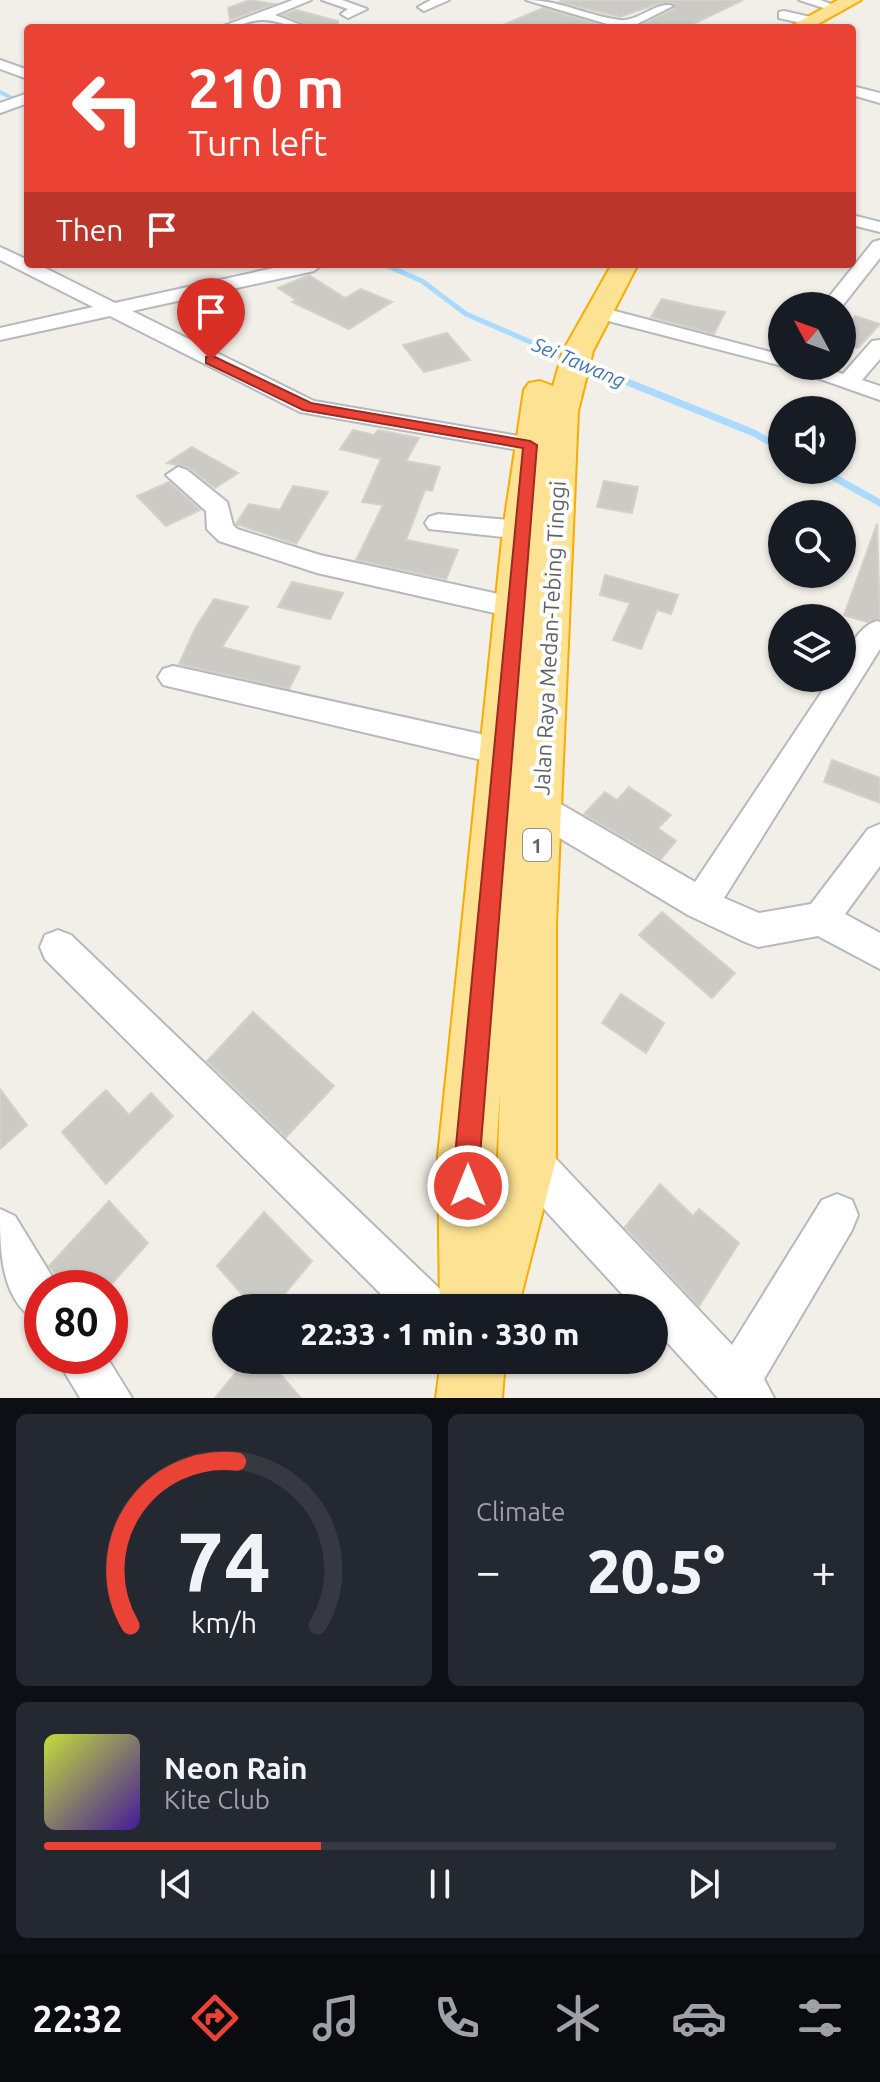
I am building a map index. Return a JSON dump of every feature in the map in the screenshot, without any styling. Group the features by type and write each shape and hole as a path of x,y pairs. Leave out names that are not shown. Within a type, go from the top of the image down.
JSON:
{"highway":[{"path":"802,23 874,0"},
{"path":"802,23 847,2"},
{"name":"Jalan Raya Medan-Tebing Tinggi","path":"472,1294 467,1156 530,445 599,268"},
{"name":"Jalan Raya Medan-Tebing Tinggi","path":"490,1294 527,1159 531,924 562,411 561,362 623,268"},
{"path":"469,1398 472,1374"}],"street":[{"path":"236,24 264,21 305,0"},
{"path":"328,0 361,9 348,14"},
{"path":"424,7 443,0"},
{"path":"532,0 622,24"},
{"path":"805,0 847,2"},
{"path":"634,24 667,6"},
{"path":"0,64 24,73"},
{"path":"856,91 880,98"},
{"path":"0,108 24,99"},
{"path":"842,292 879,231 856,222"},
{"path":"0,253 24,265"},
{"path":"30,268 308,407 530,445"},
{"path":"0,334 300,268"},
{"path":"596,312 768,358"},
{"path":"848,382 880,346"},
{"path":"842,380 880,393"},
{"path":"178,475 218,508 220,529 228,535 306,561 517,608"},
{"path":"438,523 521,530"},
{"path":"700,904 877,631"},
{"path":"173,677 503,752"},
{"path":"540,809 700,904 758,930 821,919 880,952"},
{"path":"821,919 880,839"},
{"path":"58,947 413,1294"},
{"path":"527,1159 743,1390 837,1215"},
{"path":"0,1231 24,1271"},
{"path":"91,1374 108,1398"}],"building":[{"path":"250,0 274,4 230,20 228,8"},
{"path":"743,0 693,24 643,24 674,9 674,3 660,3 620,17 559,2"},
{"path":"543,8 597,24 505,24"},
{"path":"296,10 338,21 338,24 303,24 283,15"},
{"path":"309,275 345,298 361,289 392,302 349,329 292,302 296,300 278,288"},
{"path":"662,299 725,312 714,334 651,317"},
{"path":"856,316 880,324 858,348"},
{"path":"447,333 470,360 424,372 403,345"},
{"path":"353,430 374,435 378,430 419,438 406,461 440,467 432,491 425,490 406,540 458,550 446,579 356,560 383,505 362,502 381,459 340,449"},
{"path":"192,447 238,473 215,488 188,467 167,463"},
{"path":"604,481 638,487 632,513 597,507"},
{"path":"169,482 200,510 166,526 137,496"},
{"path":"293,486 328,492 296,544 236,524 249,504 280,510"},
{"path":"877,524 880,619 867,622 856,619 856,604 848,604"},
{"path":"605,575 678,595 671,614 657,610 641,649 613,640 630,603 600,595"},
{"path":"292,582 343,593 330,619 278,607"},
{"path":"214,599 248,607 222,647 300,667 289,689 179,664 195,629"},
{"path":"832,760 880,778 880,803 824,782"},
{"path":"629,787 671,815 658,828 676,841 661,859 584,814 605,792 617,800"},
{"path":"662,912 735,973 712,998 639,935"},
{"path":"621,994 664,1023 646,1053 602,1023"},
{"path":"253,1012 334,1086 286,1137 207,1061"},
{"path":"0,1089 27,1125 0,1149"},
{"path":"106,1090 129,1115 151,1093 173,1116 106,1184 62,1132"},
{"path":"660,1184 693,1216 699,1209 739,1243 699,1306 625,1227"},
{"path":"109,1201 148,1243 124,1270 52,1270 49,1266"},
{"path":"264,1212 312,1261 285,1294 242,1294 217,1266"},
{"path":"235,1374 280,1374 301,1398 215,1398"}],"waterway":[{"name":"Sei Tawang","path":"0,92 24,104"},
{"name":"Sei Tawang","path":"392,268 422,281 466,314 563,356"},
{"name":"Sei Tawang","path":"558,354 768,441"},
{"name":"Sei Tawang","path":"846,484 880,503"}],"route":[{"path":"211,360 308,407 530,445 467,1156 468,1186"}]}
